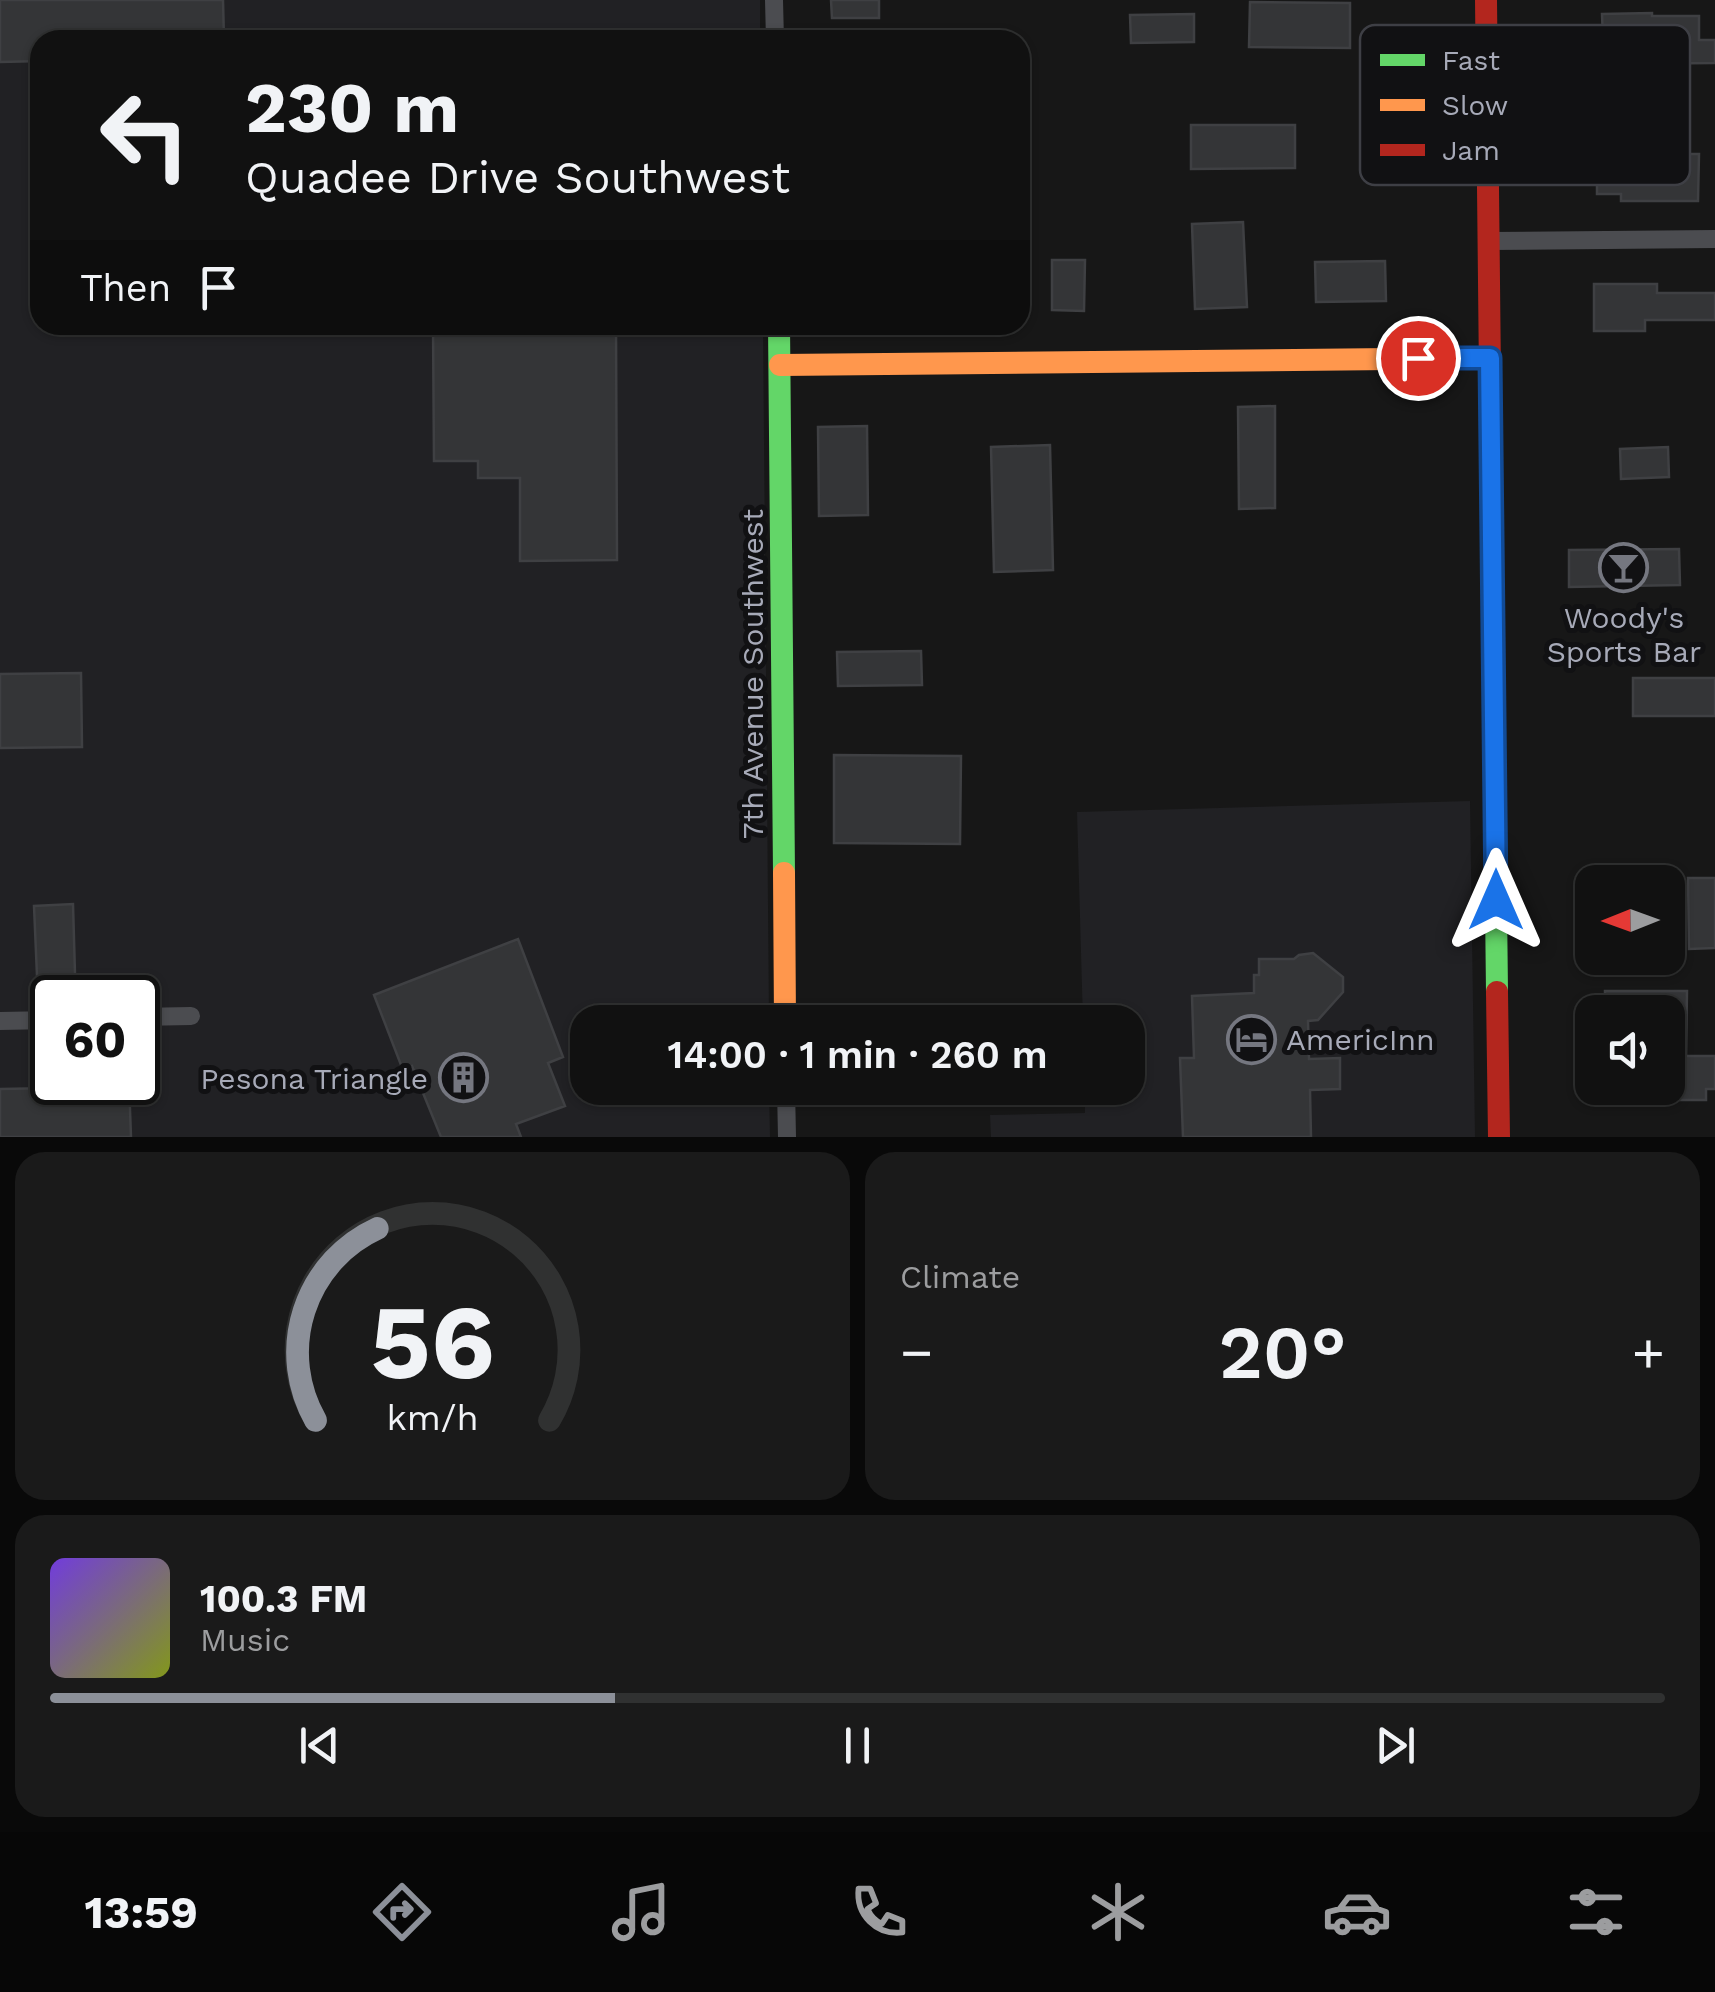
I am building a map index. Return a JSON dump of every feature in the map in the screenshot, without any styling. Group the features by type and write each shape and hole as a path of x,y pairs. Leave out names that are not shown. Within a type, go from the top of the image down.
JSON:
{"street":[{"path":"774,0 775,30"},
{"path":"1486,0 1486,25"},
{"path":"1488,185 1498,1137"},
{"path":"1489,240 1715,240"},
{"name":"7th Avenue Southwest","path":"779,335 785,1005"},
{"path":"780,365 1490,358"},
{"path":"160,1017 191,1016"},
{"path":"0,1021 30,1020"},
{"path":"786,1105 786,1137"}],"shaded area":[{"path":"0,0 760,0 760,30 30,30 30,335 763,335 769,1005 570,1005 570,1105 769,1105 770,1137 0,1137"},
{"path":"1470,801 1475,1137 991,1137 990,1115 1085,1113 1085,1105 1145,1105 1145,1005 1083,1005 1077,812"}],"building":[{"path":"0,0 223,0 224,30 30,30 30,61 0,62"},
{"path":"831,0 879,0 879,18 832,18"},
{"path":"1250,2 1350,3 1350,48 1249,47"},
{"path":"1194,14 1194,42 1131,43 1130,15"},
{"path":"1602,14 1699,16 1699,40 1715,40 1715,63 1690,63 1690,25 1602,25"},
{"path":"1191,125 1295,125 1295,168 1191,169"},
{"path":"1690,154 1699,154 1698,201 1621,201 1621,194 1597,194 1597,185 1690,185"},
{"path":"1243,222 1247,307 1195,309 1192,224"},
{"path":"1052,260 1085,260 1084,311 1052,310"},
{"path":"1385,261 1386,301 1316,302 1315,262"},
{"path":"1594,284 1657,284 1657,293 1715,293 1715,320 1645,320 1645,331 1594,331"},
{"path":"433,335 616,335 617,560 520,561 520,478 478,478 478,461 434,461"},
{"path":"1275,406 1275,508 1239,509 1238,407"},
{"path":"867,426 868,515 819,516 818,427"},
{"path":"1050,445 1053,570 994,572 991,447"},
{"path":"1668,447 1669,477 1621,479 1620,449"},
{"name":"Woody's Sports Bar","path":"1679,549 1680,585 1569,587 1569,550"},
{"path":"921,651 922,685 838,686 837,652"},
{"path":"81,673 82,747 0,748 0,674"},
{"path":"1633,678 1715,678 1715,716 1633,716"},
{"path":"834,755 961,756 960,844 834,843"},
{"path":"1688,878 1715,878 1715,948 1689,949"},
{"path":"73,904 75,974 37,975 34,906"},
{"path":"518,939 563,1057 548,1063 565,1106 516,1124 521,1137 441,1137 412,1066 403,1070 374,995"},
{"name":"AmericInn","path":"1313,953 1343,977 1343,992 1318,1020 1308,1021 1309,1059 1340,1058 1340,1089 1310,1090 1311,1137 1183,1137 1180,1058 1194,1058 1192,996 1254,993 1259,959 1294,959"},
{"path":"1605,991 1687,991 1686,1056 1715,1056 1715,1089 1706,1089 1706,1100 1685,1100 1685,995 1605,995"},
{"path":"30,1088 30,1105 130,1105 131,1137 0,1137 0,1089"}],"traffic: fast":[{"path":"779,335 784,873"},
{"path":"1490,376 1497,992"}],"traffic: slow":[{"path":"780,365 1490,358"},
{"path":"784,873 785,1005"}],"traffic: jam":[{"path":"1486,0 1486,25"},
{"path":"1488,185 1490,376"},
{"path":"1497,992 1499,1137"}],"place":[{"name":"Woody's Sports Bar","path":"1624,568"},
{"name":"AmericInn","path":"1251,1039"},
{"name":"Pesona Triangle","path":"463,1078"}],"route":[{"path":"1418,358 1490,358 1496,900"}]}
